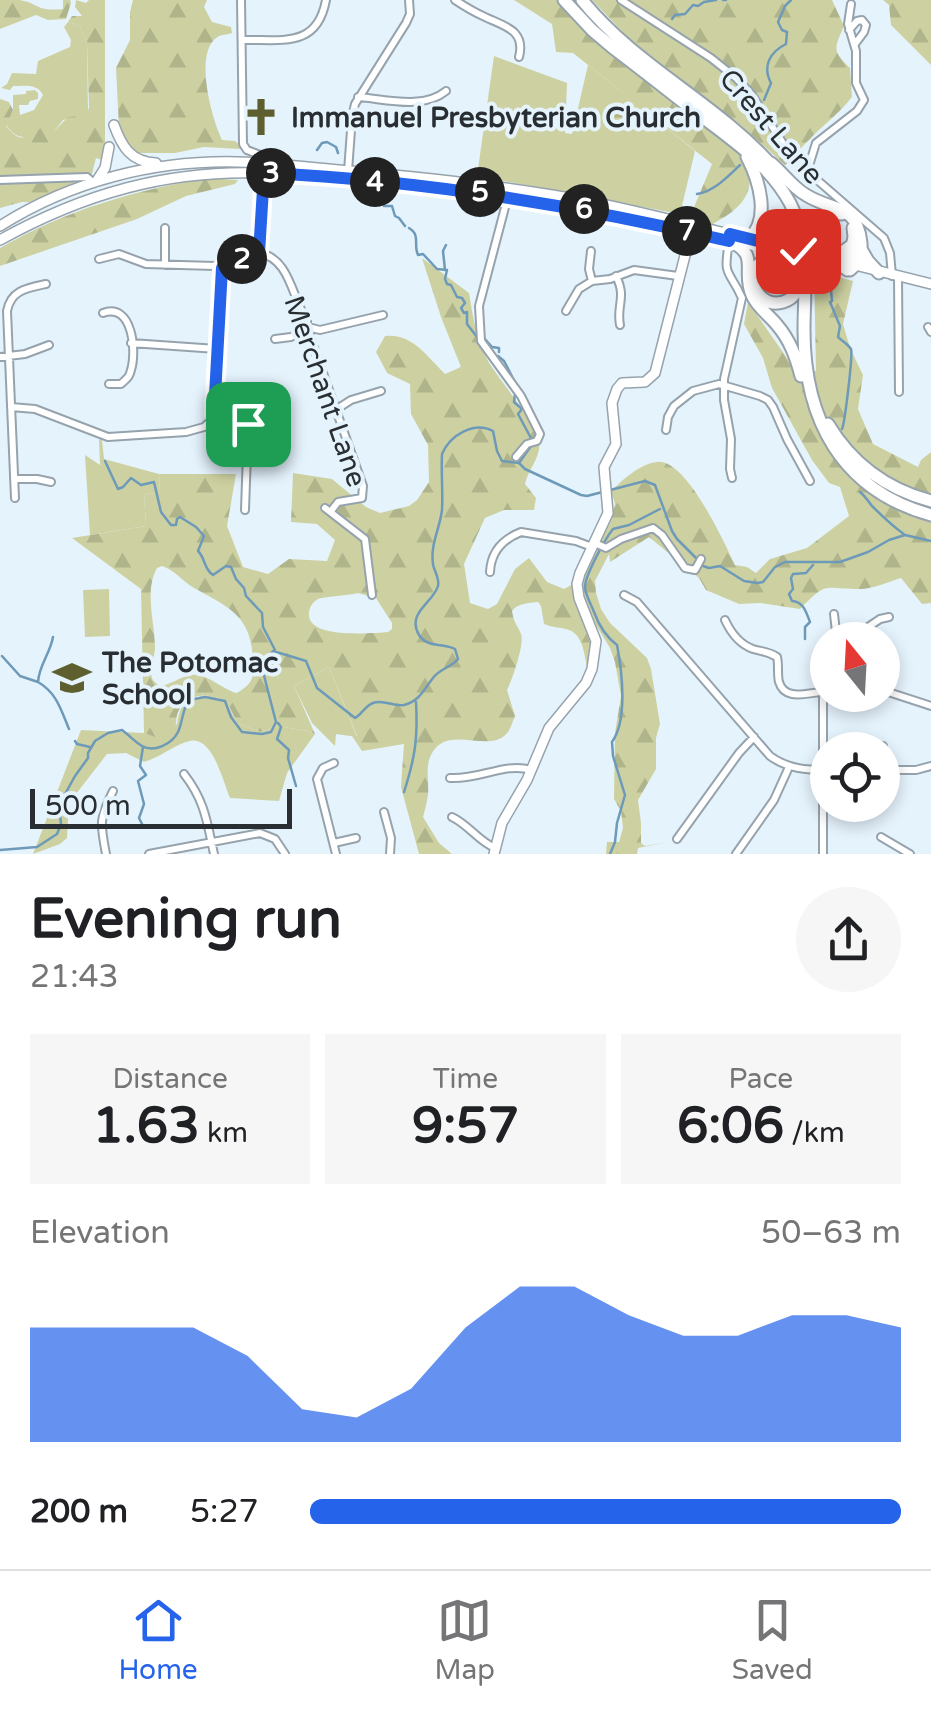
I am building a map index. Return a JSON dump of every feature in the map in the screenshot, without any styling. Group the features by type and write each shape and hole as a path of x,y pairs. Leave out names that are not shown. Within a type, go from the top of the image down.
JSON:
{"highway":[{"path":"564,0 598,35 731,138 766,170 786,196 797,220 806,372 826,436"},
{"path":"582,0 620,40 729,125 804,194 851,215 858,227 857,247 868,261 890,275"},
{"path":"731,138 749,160 759,188 760,211 749,270 752,296 790,344 810,406 850,468 902,506 931,515"},
{"path":"768,160 799,209 818,263"},
{"path":"850,267 860,257 854,229 846,217 830,212 818,218 811,233 818,263 811,369 818,401 846,451 870,473 898,490 931,501"},
{"path":"730,238 746,253 749,270"},
{"path":"797,253 800,284 794,296 777,303 760,296 753,282 759,263 797,253 818,263 857,247"}],"main road":[{"path":"114,125 124,148 138,160 149,163 223,162 508,192 602,208 797,253"},
{"path":"95,182 105,170 108,147"},
{"path":"0,225 51,198 95,182 179,164"},
{"path":"0,240 58,210 119,189 264,168"},
{"path":"495,851 504,819 552,724 591,673 596,644 576,584 598,546 608,513 604,468 617,439 612,411 614,395 624,382 646,382 655,373 692,229"},
{"path":"818,263 931,284"}],"street":[{"path":"99,259 119,254 142,263 222,268 259,253 264,168 260,155 247,150 244,144 241,0"},
{"path":"242,40 306,35 320,22 326,0"},
{"path":"347,175 352,117 358,97 406,23 409,0"},
{"path":"454,0 511,29 520,42 519,57"},
{"name":"Crest Lane","path":"622,0 736,78 752,95 787,152 884,238 890,253 898,392"},
{"path":"807,172 816,142 863,103 856,83 849,1"},
{"path":"849,30 857,20 866,25 854,45"},
{"path":"358,97 421,102 446,90"},
{"path":"0,180 89,177 95,182"},
{"path":"508,192 480,302 479,323 482,343 519,393 540,434 516,456"},
{"path":"164,265 165,228"},
{"path":"730,238 726,272 742,298 724,386 732,478"},
{"path":"591,251 592,281"},
{"name":"Merchant Lane","path":"259,253 272,256 282,266 307,321 337,409 364,494 328,509 366,539 372,595"},
{"path":"215,417 222,268"},
{"path":"566,311 578,288 592,281 638,270 678,276"},
{"path":"616,276 622,295 620,324"},
{"path":"14,498 11,407 4,357 7,312 9,302 18,292 46,284"},
{"path":"103,313 114,310 124,316 131,342 130,374 121,384 109,384"},
{"path":"275,339 291,337 307,327 320,330 384,315"},
{"path":"131,342 218,348"},
{"path":"4,357 49,345"},
{"path":"666,430 671,411 683,397 711,385 760,396 771,404 810,481"},
{"path":"337,409 351,400 381,391"},
{"path":"11,407 36,409 108,437 186,432 204,427 215,417"},
{"path":"215,417 241,416 248,424 245,510"},
{"path":"14,480 51,482"},
{"path":"490,572 498,547 521,532 598,546 654,529 682,566 688,570 698,565"},
{"path":"624,594 637,602 770,756 789,766 810,768"},
{"path":"834,614 835,622"},
{"path":"875,622 890,617"},
{"path":"724,620 742,644 776,657 780,682 786,691 795,695 810,693"},
{"path":"900,696 931,706"},
{"path":"677,839 754,737"},
{"path":"334,763 323,768 318,776 336,854"},
{"path":"736,854 774,800 789,766"},
{"path":"900,770 931,766"},
{"path":"450,778 510,768 532,770"},
{"path":"184,774 204,807 214,854"},
{"path":"106,854 101,816 113,791"},
{"path":"384,812 392,838 390,854"},
{"path":"452,817 495,851"},
{"path":"823,854 824,822"},
{"path":"149,854 265,834 278,842 285,854"},
{"path":"881,836 910,854"},
{"path":"334,843 356,838"}],"green space":[{"path":"0,0 19,0 54,10 63,9 63,0 71,3 66,19 48,20 36,15 0,29"},
{"path":"76,0 105,0 105,161 96,158 92,174 0,178 0,99 9,102 13,110 6,126 20,137 41,128 54,131 68,117 83,116 89,108 87,43 80,26 68,22 72,16 82,16 75,7"},
{"path":"133,0 207,0 204,7 212,22 231,27 232,33 218,37 210,46 206,72 210,103 222,140 235,141 240,149 204,147 175,153 133,153 119,128 116,68 130,40"},
{"path":"514,0 562,0 739,150 750,183 739,206 711,225 689,219 712,164 654,118 636,124 614,118 623,93 573,53 556,52 552,24"},
{"path":"592,0 832,0 844,26 836,49 850,68 852,97 785,165 737,122 638,48"},
{"path":"883,0 931,0 931,65 891,25 889,5"},
{"path":"68,22 80,26 87,43 88,111 83,116 63,120 54,131 36,131 31,137 17,135 6,125 13,110 13,95 35,90 38,93 38,99 19,105 20,115 34,110 43,95 30,86 1,88 12,73 36,74 38,61 70,47 64,27"},
{"path":"494,56 567,83 565,133 572,134 588,65 623,93 636,124 654,118 695,151 680,214 477,176"},
{"path":"89,178 30,202 0,208 0,181"},
{"path":"206,178 238,180 0,266 0,248 75,212 151,189"},
{"path":"422,258 469,293 484,353 539,440 525,484 536,498 534,510 504,510 485,518 464,564 470,603 488,609 497,604 515,569 529,558 547,582 564,589 573,584 591,645 587,666 577,636 544,624 538,602 520,605 512,611 522,639 507,690 515,716 508,732 496,740 446,741 431,755 423,817 439,843 452,854 419,854 401,787 404,744 362,751 352,736 357,736 329,667 294,686 315,734 278,726 261,732 237,723 225,702 208,696 184,703 175,729 167,735 160,739 144,733 141,589 72,538 146,526 144,495 160,492 159,474 236,474 227,526 243,567 268,574 289,559 327,561 335,540 317,524 291,522 293,473 332,479 366,507 380,513 409,506 417,500 429,482 428,445 411,414 410,384 387,373 376,352 385,336 395,336 418,347 445,374 461,367","holes":["162,566 228,608 243,624 252,646 253,673 249,684 237,693 197,675 159,686 152,679 155,648 151,587 157,568","358,593 376,598 392,629 341,633 317,627 311,621 310,608 318,599"]},
{"path":"814,270 853,281 843,324 863,375 858,409 873,444 918,467 931,452 931,603 922,604 901,578 865,589 827,588 800,609 739,604 706,590 699,578 649,537 610,562 609,554 595,581 596,593 610,623 647,658 660,724 656,769 638,800 641,843 645,846 669,842 638,848 637,854 606,854 607,842 619,842 623,828 621,811 614,799 615,733 621,696 610,648 580,599 582,573 610,523 615,504 611,491 644,466 668,464 703,503 735,565 756,573 770,559 807,548 849,516 840,487 829,483 812,460 772,388 763,358 744,324 748,302 796,371 816,371"},
{"path":"99,439 104,459 159,474 160,492 144,495 146,526 90,535 85,455 100,465"},
{"path":"109,589 110,636 85,637 83,590"},
{"path":"329,667 357,737 336,734 335,746 312,723 294,686"},
{"path":"211,695 226,702 237,723 261,732 278,726 315,734 287,773 279,801 230,798 211,753 198,741 184,743 144,762 126,753 107,754 69,803 67,838 33,854 81,730 144,733 160,739 177,724 187,701"}],"waterway":[{"path":"672,19 685,14 693,5 716,0"},
{"path":"764,100 771,83 769,60 786,44 787,32 778,22 791,0"},
{"path":"317,150 327,142 338,153"},
{"path":"697,194 715,186 740,165"},
{"path":"359,187 380,195 384,206 392,206 405,226"},
{"path":"409,228 415,234 418,255 423,254 437,269 447,270 447,284 465,303 461,308 467,312 467,324 477,337"},
{"path":"445,270 446,245"},
{"path":"831,290 830,302 840,326 838,337 851,349 842,429"},
{"path":"484,338 499,352"},
{"path":"498,356 518,388"},
{"path":"515,394 514,402 522,409 518,414 532,440"},
{"path":"0,850 37,847 57,834 61,824 59,805 95,741 108,733 122,730 142,746 162,746 178,732 189,700 205,697 225,701 242,732 271,732 276,722 261,664 273,651 306,661 317,688 355,718 373,703 404,705 418,698 436,675 458,659 455,649 422,639 416,620 438,586 432,557 442,510 442,454 463,432 478,428 493,431 502,461 519,463 581,495 645,481 655,485 672,531 697,559"},
{"path":"519,463 531,446"},
{"path":"105,461 118,489 131,478 141,485 154,482 161,512 171,525 176,525 180,517 196,527 204,536 198,551 208,569 213,575 231,567 246,596 262,613 263,627 275,650"},
{"path":"860,492 905,535"},
{"path":"610,854 625,795 612,742 620,721 622,681 617,645 598,622 585,588 613,529 660,509"},
{"path":"700,565 720,566 744,581 757,583 785,562 840,562 905,535 931,541"},
{"path":"805,639 805,627 810,622 804,608 792,601 789,594 793,574 806,573 813,565"},
{"path":"53,637 38,682 54,697 69,729"},
{"path":"2,656 20,676 38,682"},
{"path":"404,792 415,748 416,702"},
{"path":"278,723 281,727 277,739 289,750 296,786"},
{"path":"75,741 90,747"},
{"path":"143,747 140,766 146,775 138,781 144,804 139,818 144,828"}],"place":[{"name":"Immanuel Presbyterian Church","path":"261,117"},
{"name":"The Potomac School","path":"72,678"}],"route":[{"path":"248,424 241,416 219,419 214,414 222,268 259,253 264,173 517,198 611,214 729,241 730,234 798,251"}]}
